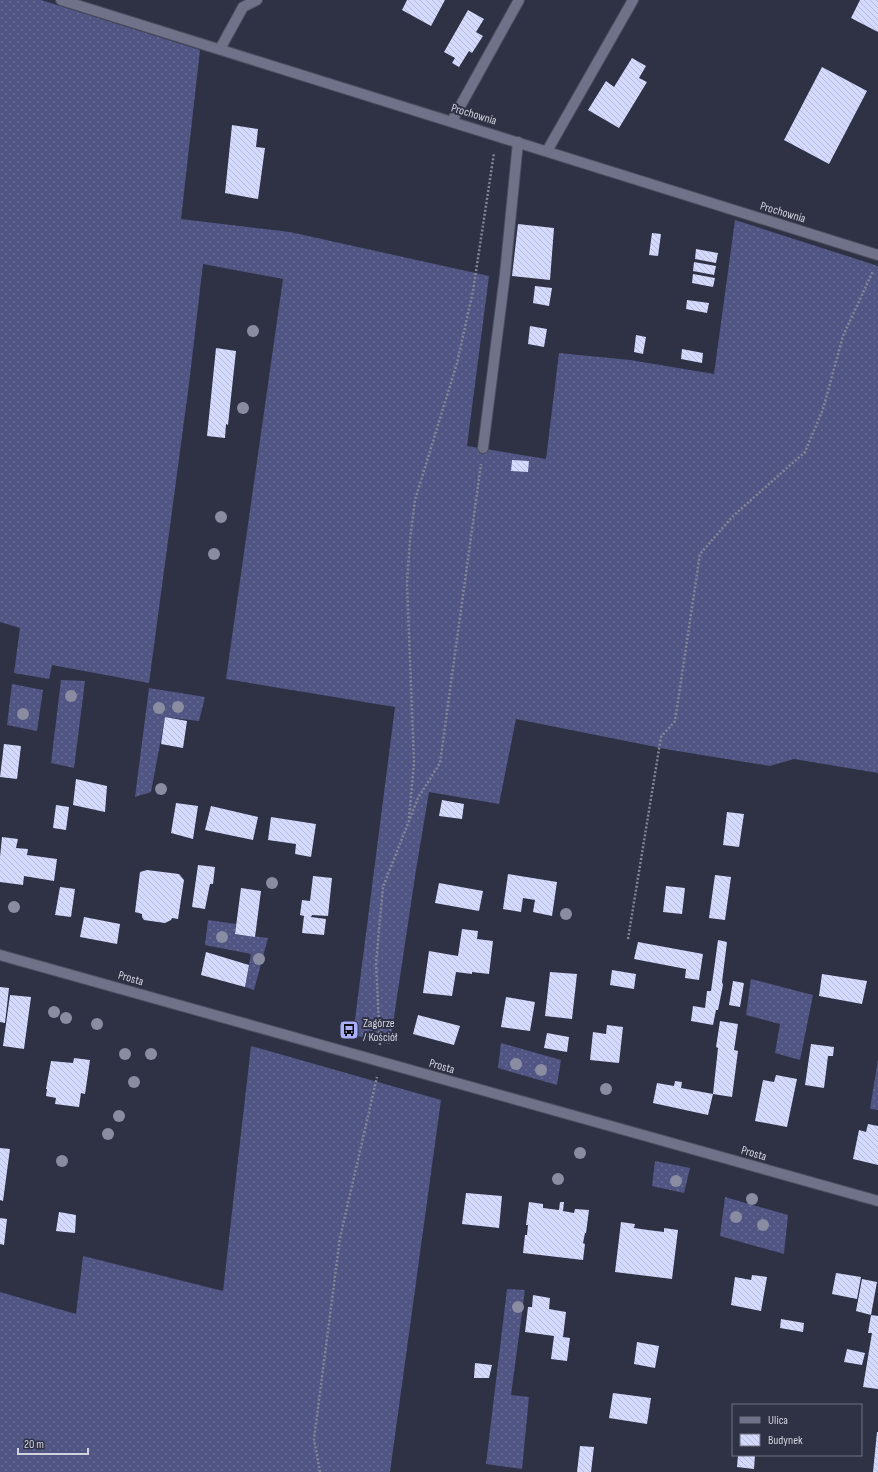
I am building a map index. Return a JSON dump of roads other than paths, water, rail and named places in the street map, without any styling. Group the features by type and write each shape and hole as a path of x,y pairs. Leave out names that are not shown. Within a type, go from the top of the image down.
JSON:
{"street":[{"name":"Prochownia","path":"61,0 878,255"},
{"path":"220,49 243,7 257,0"},
{"path":"452,121 519,0"},
{"path":"547,151 633,0"},
{"path":"483,448 504,282 518,142"},
{"name":"Prosta","path":"0,955 878,1201"}],"place":[{"name":"Zagórze / Kościół","path":"349,1030"}]}
